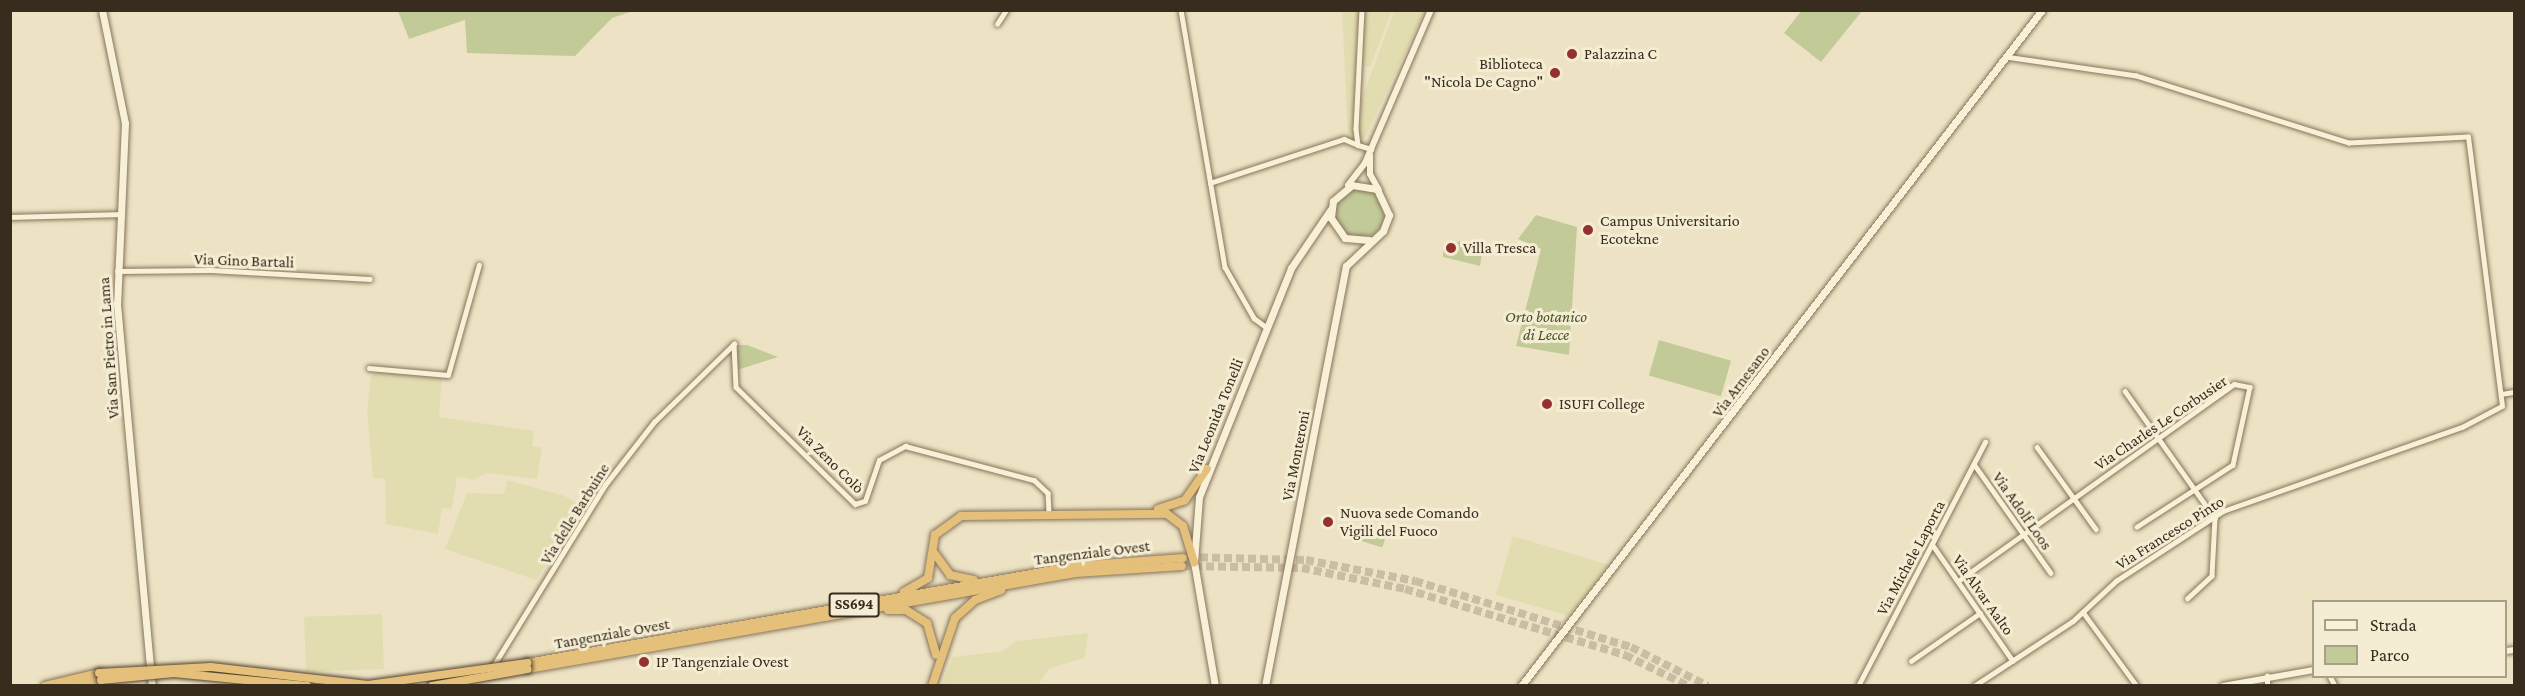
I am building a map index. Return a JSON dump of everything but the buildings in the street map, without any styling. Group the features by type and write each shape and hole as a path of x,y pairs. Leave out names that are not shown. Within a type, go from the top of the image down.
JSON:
{"highway":[{"path":"1148,512 1185,500 1206,469"},
{"path":"826,613 914,589 928,578 935,535 961,516 1049,512 1167,514 1183,526 1194,561"},
{"path":"934,552 945,571 964,580 1034,573"},
{"name":"Tangenziale Ovest","path":"432,686 527,666 826,613 1034,573 1182,562 1076,573 826,613"},
{"path":"932,686 950,626 975,600 1076,573"},
{"path":"826,613 913,612 933,631 935,672"},
{"name":"Tangenziale Ovest","path":"45,686 100,676 194,666 368,685 527,666"},
{"name":"Tangenziale Ovest","path":"71,686 100,676 174,673 308,686"}],"main road":[{"name":"Via San Pietro in Lama","path":"102,10 124,115 122,214 117,271 152,686"},
{"name":"Via Arnesano","path":"1521,686 2042,10"},
{"path":"1369,240 1345,238 1334,226 1331,209 1346,187 1365,184 1381,193"},
{"name":"Via Monteroni","path":"1265,686 1346,266 1387,223 1388,206 1381,193"},
{"name":"Via Leonida Tonelli","path":"1215,686 1194,561 1196,508 1206,469 1291,268 1331,209"}],"street":[{"path":"997,24 1006,10"},
{"path":"1181,10 1227,274 1266,327"},
{"path":"1359,144 1362,10"},
{"path":"1346,187 1370,151 1431,10"},
{"path":"2006,57 2136,76 2349,143 2468,137 2501,394 2514,392"},
{"path":"1210,183 1344,139 1370,151"},
{"path":"1370,151 1370,174 1381,193"},
{"path":"10,217 122,214"},
{"path":"369,368 448,375 479,265"},
{"name":"Via Gino Bartali","path":"117,271 211,270 370,279"},
{"name":"Via Zeno Colò","path":"734,344 736,387 855,504 865,501 879,460 905,446 1034,480 1048,493 1049,512"},
{"name":"Via delle Barbuine","path":"481,686 605,485 654,422 734,344"},
{"name":"Via Charles Le Corbusier","path":"1958,581 2234,384 2250,387 2233,465 2197,491 2137,527"},
{"path":"2125,391 2215,518 2212,576 2188,598"},
{"name":"Via Francesco Pinto","path":"1974,686 2084,612 2116,581 2215,518 2257,497 2462,427 2502,406 2501,394"},
{"name":"Via Michele Laporta","path":"1858,686 1985,442"},
{"path":"2037,447 2096,529"},
{"name":"Via Adolf Loos","path":"1974,464 2051,573"},
{"name":"Via Alvar Aalto","path":"1932,544 2013,661"},
{"path":"2084,612 2137,686"},
{"path":"1911,661 1980,613"},
{"path":"2223,686 2244,680 2312,670"},
{"path":"2267,676 2267,686"}],"shaded area":[{"path":"1342,11 1360,11 1353,140 1348,137"},
{"path":"1363,11 1392,11 1370,67 1362,65"},
{"path":"1394,11 1425,11 1364,139 1359,137 1361,101"},
{"path":"381,369 442,375 439,417 534,431 532,446 542,448 537,479 486,473 474,480 457,477 452,509 442,508 438,534 386,524 385,479 373,478 367,410 371,377"},
{"path":"507,480 565,496 583,507 536,580 445,549 467,493 504,494"},
{"path":"1513,536 1609,565 1569,616 1496,595"},
{"path":"382,614 384,669 306,672 304,617"},
{"path":"1088,633 1085,658 1050,668 1038,685 942,685 953,657 1002,651 1017,641"}],"green space":[{"path":"398,10 633,11 612,18 575,56 467,53 465,20 409,39"},
{"path":"1802,10 1862,11 1821,62 1784,33"},
{"path":"1355,188 1365,188 1378,195 1385,208 1385,218 1378,231 1365,238 1355,238 1346,234 1339,227 1335,218 1335,208 1339,199 1346,192"},
{"name":"Orto botanico di Lecce","path":"1536,215 1577,227 1569,355 1516,346 1541,249 1518,239"},
{"path":"1459,241 1483,247 1480,266 1443,257 1443,250"},
{"path":"1659,340 1731,361 1721,396 1649,376"},
{"path":"738,345 747,345 778,357 734,371"},
{"path":"1360,525 1387,533 1382,548 1356,539"}],"tunnel":[{"path":"1188,557 1306,560 1415,581 1631,647 1708,686"},
{"path":"1182,566 1302,568 1405,589 1625,655 1688,686"}],"place":[{"name":"Palazzina C","path":"1572,54"},
{"name":"Biblioteca \"Nicola De Cagno\"","path":"1555,73"},
{"name":"Campus Universitario Ecotekne","path":"1588,230"},
{"name":"Villa Tresca","path":"1451,248"},
{"name":"ISUFI College","path":"1547,404"},
{"name":"Nuova sede Comando Vigili del Fuoco","path":"1328,522"},
{"name":"IP Tangenziale Ovest","path":"644,662"}]}
